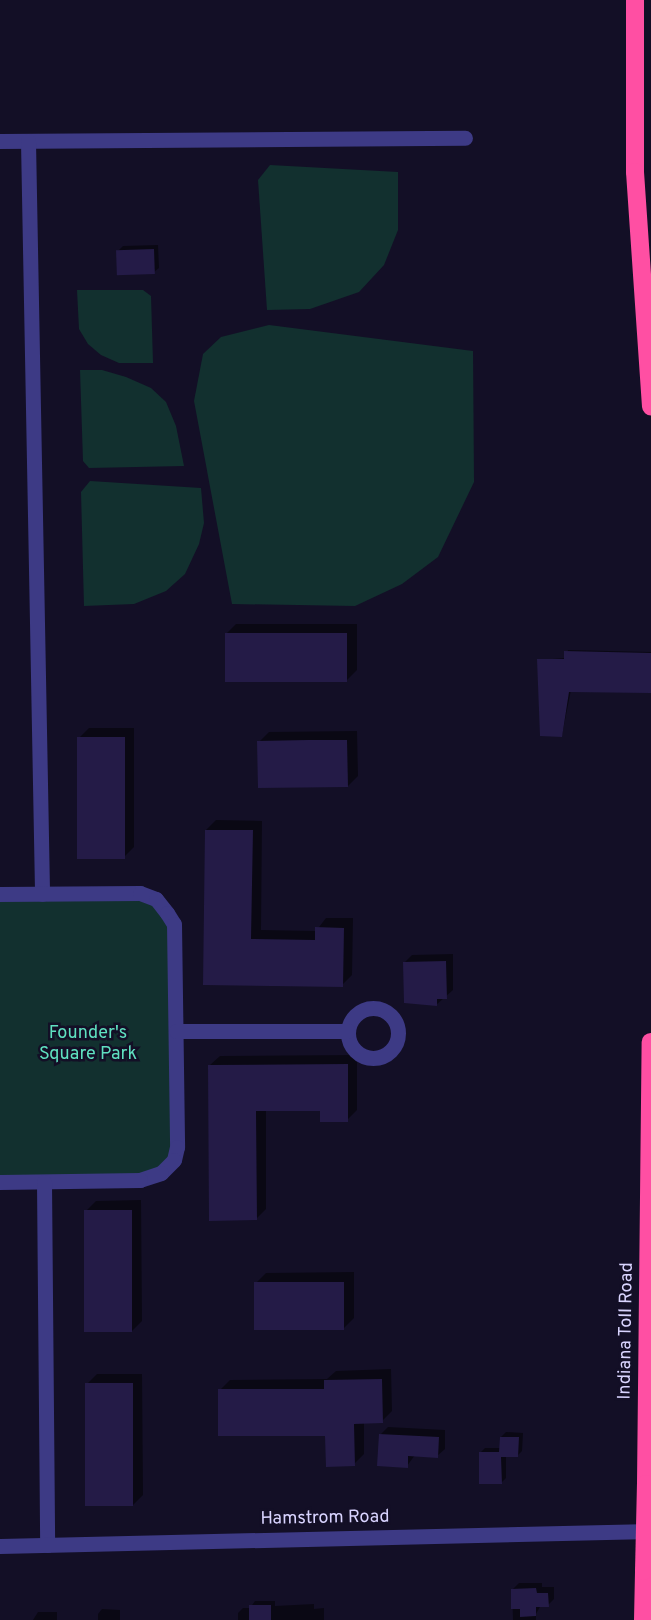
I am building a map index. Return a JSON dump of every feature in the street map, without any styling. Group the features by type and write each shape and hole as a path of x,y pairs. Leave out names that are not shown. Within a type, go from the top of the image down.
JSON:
{"highway":[{"path":"635,0 635,172 651,406"},
{"name":"Indiana Toll Road","path":"643,1620 651,1042"}],"street":[{"path":"0,141 465,138"},
{"path":"28,141 42,894"},
{"path":"0,894 140,893 156,899 174,924 177,1147 174,1160 161,1173 140,1180 0,1182"},
{"path":"176,1030 348,1032"},
{"path":"44,1182 47,1545"},
{"name":"Hamstrom Road","path":"0,1546 651,1531"}],"green space":[{"path":"270,165 398,172 398,230 384,265 359,292 310,309 267,310 258,180"},
{"path":"77,290 143,290 151,296 153,363 119,363 101,355 88,344 79,329"},
{"path":"269,325 473,351 474,482 438,557 402,584 355,606 232,604 194,401 203,354 221,337"},
{"path":"80,370 102,370 151,388 166,402 176,426 184,466 89,468 83,461"},
{"path":"90,481 201,488 204,523 199,544 185,574 166,591 134,604 84,606 81,492"},
{"name":"Founder's Square Park","path":"140,893 167,913 177,1147 161,1173 0,1182 0,894"}],"building":[{"path":"154,249 155,274 117,275 116,250"},
{"path":"225,633 347,633 347,682 225,682"},
{"path":"564,651 651,653 651,693 569,692 562,737 540,736 537,659 564,659"},
{"path":"77,737 125,737 125,859 77,859"},
{"path":"347,740 348,787 258,788 257,741"},
{"path":"205,830 253,830 251,939 315,940 315,927 344,928 343,987 203,985"},
{"path":"446,961 447,999 437,999 437,1006 404,1003 403,962"},
{"path":"348,1064 348,1122 320,1122 320,1111 256,1111 257,1220 209,1221 208,1065"},
{"path":"84,1210 132,1210 132,1332 84,1332"},
{"path":"254,1282 344,1282 344,1330 254,1330"},
{"path":"382,1379 383,1423 354,1424 355,1466 326,1467 325,1436 218,1436 218,1389 324,1389 324,1380"},
{"path":"85,1383 133,1383 133,1506 85,1506"},
{"path":"379,1434 439,1437 438,1458 408,1456 408,1468 377,1466"},
{"path":"500,1437 519,1437 518,1457 501,1457 502,1484 479,1484 479,1452 499,1452"},
{"path":"536,1588 537,1593 548,1593 549,1607 536,1607 536,1616 520,1617 520,1609 511,1609 511,1589"},
{"path":"249,1605 271,1605 271,1620 249,1620"}]}
